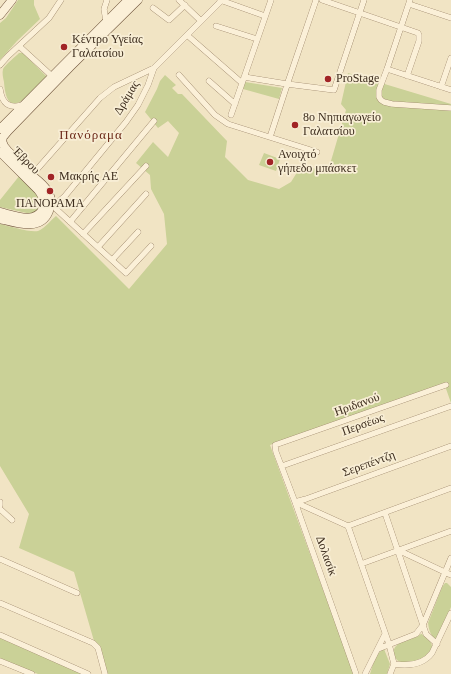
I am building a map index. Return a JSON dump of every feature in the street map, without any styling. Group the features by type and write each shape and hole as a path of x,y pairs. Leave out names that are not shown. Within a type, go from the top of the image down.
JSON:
{"main road":[{"path":"0,15 12,0"},
{"path":"2,129 23,105 54,79 106,21 128,0"},
{"path":"2,129 138,0"},
{"path":"0,120 6,120 12,116"},
{"name":"Έβρου","path":"2,129 2,140 4,146 48,191 53,206"},
{"name":"Έβρου","path":"0,152 38,190 44,203 41,212 31,218 0,212"},
{"path":"0,219 31,225 45,218 53,206"}],"street":[{"path":"0,65 49,18 61,0"},
{"path":"106,21 104,9 107,0"},
{"path":"179,0 201,21"},
{"path":"32,175 100,98 114,87 154,68 221,0 265,16"},
{"path":"231,115 271,0"},
{"path":"270,137 316,0"},
{"path":"322,0 418,33 419,40 407,76"},
{"path":"187,35 243,80 334,90 364,0"},
{"path":"451,18 409,2 379,90 380,97 384,102 392,104 451,108"},
{"path":"153,8 169,20 185,5"},
{"path":"216,26 257,39"},
{"path":"19,46 54,79"},
{"path":"441,87 451,58"},
{"name":"Δράμας","path":"53,206 65,196 126,122 138,105 154,68"},
{"path":"387,69 451,90"},
{"path":"179,75 215,115 228,124 317,152"},
{"path":"209,81 235,104"},
{"path":"0,89 2,100 6,104 12,106 23,105"},
{"path":"70,222 154,121"},
{"path":"83,234 146,166"},
{"path":"98,247 146,194"},
{"name":"Έβρου","path":"53,206 126,273 151,246"},
{"path":"112,260 138,232"},
{"name":"Ηριδανού","path":"275,445 446,385"},
{"name":"Περσέως","path":"282,466 451,406"},
{"name":"Δολασίκ","path":"275,445 276,452 356,674"},
{"name":"Σερεπέντζη","path":"295,502 451,446"},
{"path":"295,502 348,526 451,488"},
{"path":"0,509 12,520"},
{"path":"386,513 422,625 426,634 437,644"},
{"path":"348,526 385,634 390,644 394,664 390,674"},
{"path":"361,564 451,531"},
{"path":"398,550 451,575"},
{"path":"378,649 416,634 422,625 451,558"},
{"path":"0,559 77,593"},
{"path":"0,603 93,643 98,648 105,674"},
{"path":"394,664 401,665 418,663 429,657 450,616"},
{"path":"365,674 385,634"},
{"path":"0,635 88,674"},
{"path":"0,661 32,674"}],"green space":[{"path":"18,0 34,0 34,5 40,19 0,60 0,23 6,18"},
{"path":"19,53 23,53 48,78 23,100 18,103 13,103 10,102 6,95 3,69"},
{"path":"348,73 451,104 451,403 444,383 270,445 354,674 106,674 94,641 74,572 19,548 29,514 0,466 0,224 25,230 38,231 56,216 129,289 167,244 164,214 151,189 150,175 136,163 153,142 168,157 179,133 168,121 158,128 145,112 160,81 165,75 176,85 172,88 178,94 182,94 227,141 225,157 248,180 279,189 291,182 301,166 328,171 346,110 341,104"},
{"path":"245,82 282,88 279,99 243,89"},
{"name":"Ανοιχτό γήπεδο μπάσκετ","path":"264,153 280,159 276,171 259,165"},
{"path":"20,175 39,196 40,207 31,214 0,207 0,200"},
{"path":"445,583 451,587 451,607 440,632 435,639 430,632 428,623"},
{"path":"421,634 432,644 431,650 428,654 423,658 411,662 401,662 397,660 394,652 396,646 401,642 415,638"},
{"path":"0,638 83,674 38,674 0,658"},
{"path":"384,649 390,664 387,674 370,674 376,656"}],"place":[{"name":"Κέντρο Υγείας Γαλατσίου","path":"64,47"},
{"name":"ProStage","path":"328,79"},
{"name":"8ο Νηπιαγωγείο Γαλατσίου","path":"295,125"},
{"name":"Ανοιχτό γήπεδο μπάσκετ","path":"270,162"},
{"name":"Μακρής ΑΕ","path":"51,177"},
{"name":"ΠΑΝΟΡΑΜΑ","path":"50,191"}],"district":[{"name":"Πανόραμα","path":"91,136"}]}
